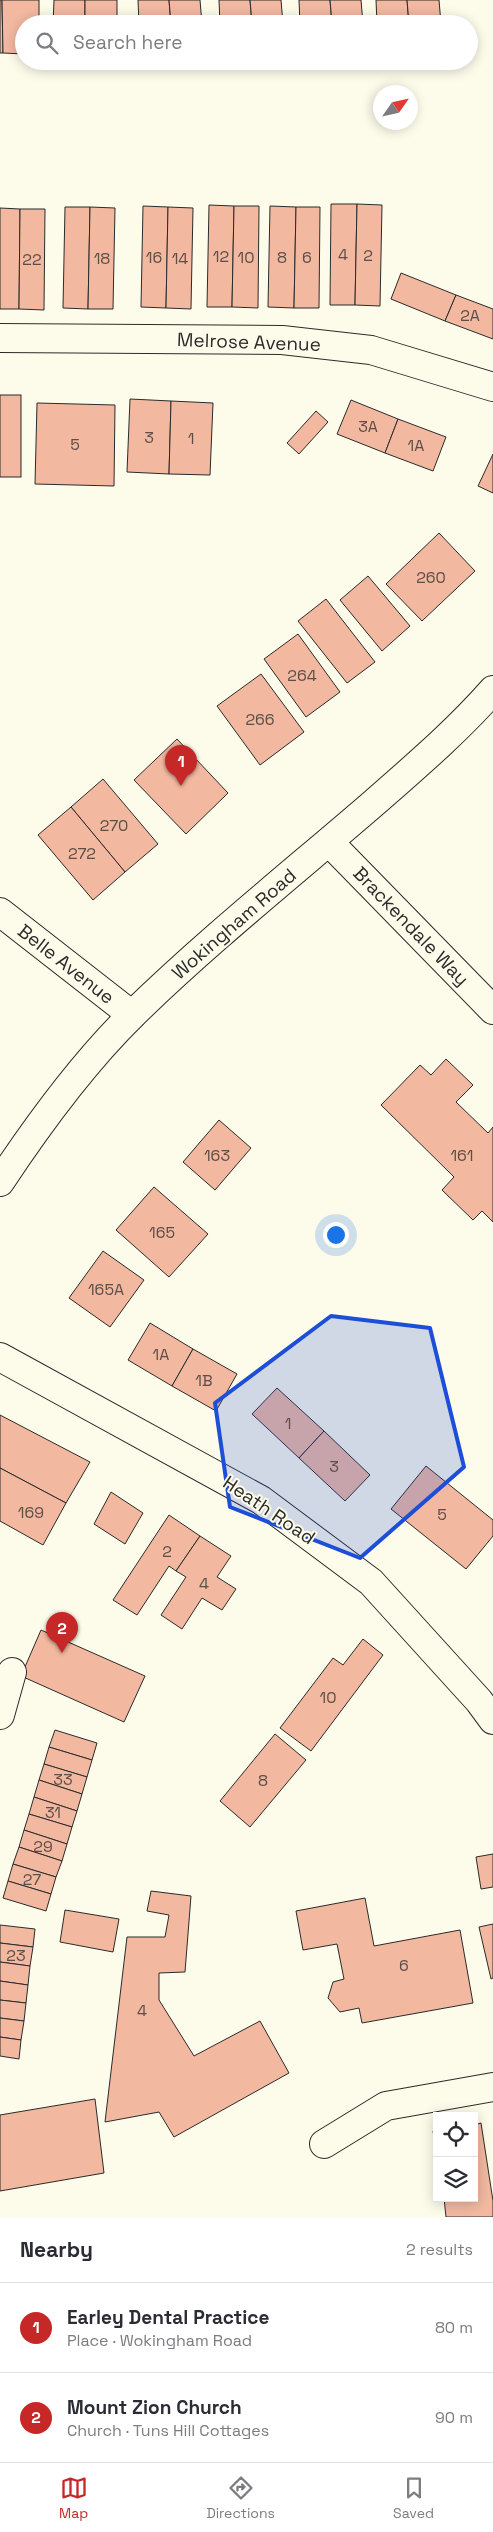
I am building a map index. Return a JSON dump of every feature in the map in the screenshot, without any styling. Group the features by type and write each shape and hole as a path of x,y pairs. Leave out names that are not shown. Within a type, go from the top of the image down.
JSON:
{"street":[{"name":"Melrose Avenue","path":"0,338 282,340 371,350 493,387"},
{"name":"Wokingham Road","path":"0,1182 65,1090 132,1015 198,954 413,768 475,711 493,690"},
{"name":"Brackendale Way","path":"329,842 493,1010"},
{"name":"Belle Avenue","path":"0,912 132,1015"},
{"name":"Heath Road","path":"0,1357 261,1500 371,1582 479,1701 493,1720"},
{"path":"0,1715 12,1672"},
{"path":"324,2144 386,2106 493,2087"}],"highlighted area":[{"path":"331,1316 430,1328 464,1467 360,1558 230,1507 215,1403"}],"building":[{"path":"0,0 2,0 3,53 0,53"},
{"path":"2,0 39,0 39,15 15,15 15,54 3,53"},
{"path":"54,0 85,0 85,15 53,15"},
{"path":"85,0 117,0 117,15 85,15"},
{"path":"138,0 169,0 170,15 139,15"},
{"path":"169,0 200,0 201,15 170,15"},
{"path":"219,0 250,0 251,15 220,15"},
{"path":"250,0 281,0 282,15 251,15"},
{"path":"299,0 330,0 331,15 300,15"},
{"path":"330,0 361,0 362,15 331,15"},
{"path":"376,0 407,0 408,15 377,15"},
{"path":"407,0 439,0 440,15 408,15"},
{"path":"331,204 357,204 355,305 330,305"},
{"path":"357,204 382,205 380,306 355,305"},
{"path":"209,205 234,206 232,307 207,307"},
{"path":"143,206 168,207 166,308 141,307"},
{"path":"234,206 259,206 258,308 232,307"},
{"path":"270,206 296,207 294,308 268,307"},
{"path":"65,207 90,207 88,309 63,308"},
{"path":"90,207 115,208 113,309 88,309"},
{"path":"168,207 193,208 191,309 166,308"},
{"path":"296,207 320,207 319,308 294,308"},
{"path":"0,208 20,209 19,309 0,309"},
{"path":"20,209 45,209 44,310 19,309"},
{"path":"401,273 456,295 445,321 391,299"},
{"path":"456,295 493,309 493,339 445,321"},
{"path":"0,395 21,395 21,477 0,477"},
{"path":"130,399 171,401 169,474 127,472"},
{"path":"351,400 398,419 385,453 337,434"},
{"path":"171,401 213,403 210,475 169,474"},
{"path":"37,403 115,405 114,486 35,484"},
{"path":"316,411 328,422 299,454 287,443"},
{"path":"398,419 446,437 433,471 385,453"},
{"path":"493,454 493,493 478,486"},
{"path":"439,533 475,571 422,621 386,584"},
{"path":"368,576 410,626 382,651 340,600"},
{"path":"326,599 375,662 347,683 298,621"},
{"path":"298,634 340,692 306,717 264,659"},
{"path":"261,674 304,732 260,765 217,706"},
{"path":"177,739 228,793 186,834 134,780"},
{"path":"103,779 158,844 125,872 71,807"},
{"path":"71,807 125,872 93,900 38,835"},
{"path":"446,1059 473,1085 456,1102 488,1133 493,1127 493,1222 482,1211 473,1220 442,1190 454,1177 381,1105 420,1065 431,1075"},
{"path":"219,1120 251,1148 215,1190 183,1162"},
{"path":"154,1187 208,1234 169,1277 116,1230"},
{"path":"103,1251 144,1280 110,1327 69,1298"},
{"path":"150,1323 193,1349 172,1386 128,1360"},
{"path":"193,1349 237,1374 216,1411 172,1386"},
{"path":"277,1388 324,1431 299,1458 252,1414"},
{"path":"0,1415 90,1462 66,1503 0,1468"},
{"path":"324,1431 370,1475 345,1501 299,1458"},
{"path":"426,1466 493,1520 493,1536 466,1569 391,1509"},
{"path":"0,1468 66,1503 43,1545 0,1521"},
{"path":"111,1492 143,1513 125,1544 94,1524"},
{"path":"169,1515 200,1536 176,1571 169,1566 137,1615 113,1600"},
{"path":"200,1536 231,1556 217,1577 236,1589 222,1610 202,1598 182,1629 161,1615 186,1577 176,1571"},
{"path":"41,1630 145,1676 124,1722 21,1676"},
{"path":"363,1639 383,1655 311,1751 280,1728 333,1658 343,1665"},
{"path":"55,1730 97,1743 92,1760 49,1747"},
{"path":"275,1734 306,1760 250,1827 220,1801"},
{"path":"49,1747 92,1760 87,1777 44,1764"},
{"path":"44,1764 87,1777 82,1794 39,1780"},
{"path":"39,1780 82,1794 77,1811 34,1797"},
{"path":"34,1797 77,1811 72,1827 29,1814"},
{"path":"29,1814 72,1827 67,1844 24,1830"},
{"path":"24,1830 67,1844 62,1861 19,1847"},
{"path":"19,1847 62,1861 56,1877 13,1864"},
{"path":"493,1854 493,1887 481,1889 476,1857"},
{"path":"13,1864 56,1877 51,1894 8,1881"},
{"path":"8,1881 51,1894 46,1911 3,1898"},
{"path":"151,1891 191,1896 185,1972 159,1973 159,2000 194,2056 260,2021 289,2073 174,2137 159,2112 105,2122 127,1937 165,1937 169,1915 147,1911"},
{"path":"365,1898 374,1946 460,1930 473,2003 362,2023 359,2008 340,2012 328,1998 333,1982 344,1979 337,1944 303,1950 296,1911"},
{"path":"65,1910 119,1919 113,1952 60,1942"},
{"path":"493,1924 493,1978 491,1979 479,1927"},
{"path":"0,1925 35,1929 33,1947 0,1943"},
{"path":"0,1943 33,1947 30,1966 0,1962"},
{"path":"0,1962 30,1966 28,1985 0,1981"},
{"path":"0,1981 28,1985 26,2003 0,2000"},
{"path":"0,2000 26,2003 24,2021 0,2018"},
{"path":"0,2018 24,2021 21,2040 0,2037"},
{"path":"0,2037 21,2040 19,2059 0,2056"},
{"path":"95,2099 104,2173 0,2191 0,2115"},
{"path":"481,2123 493,2201 493,2217 446,2217 444,2202 478,2202 478,2124"}],"place":[{"name":"Earley Dental Practice","path":"181,786"},
{"name":"Mount Zion Church","path":"62,1653"}]}
